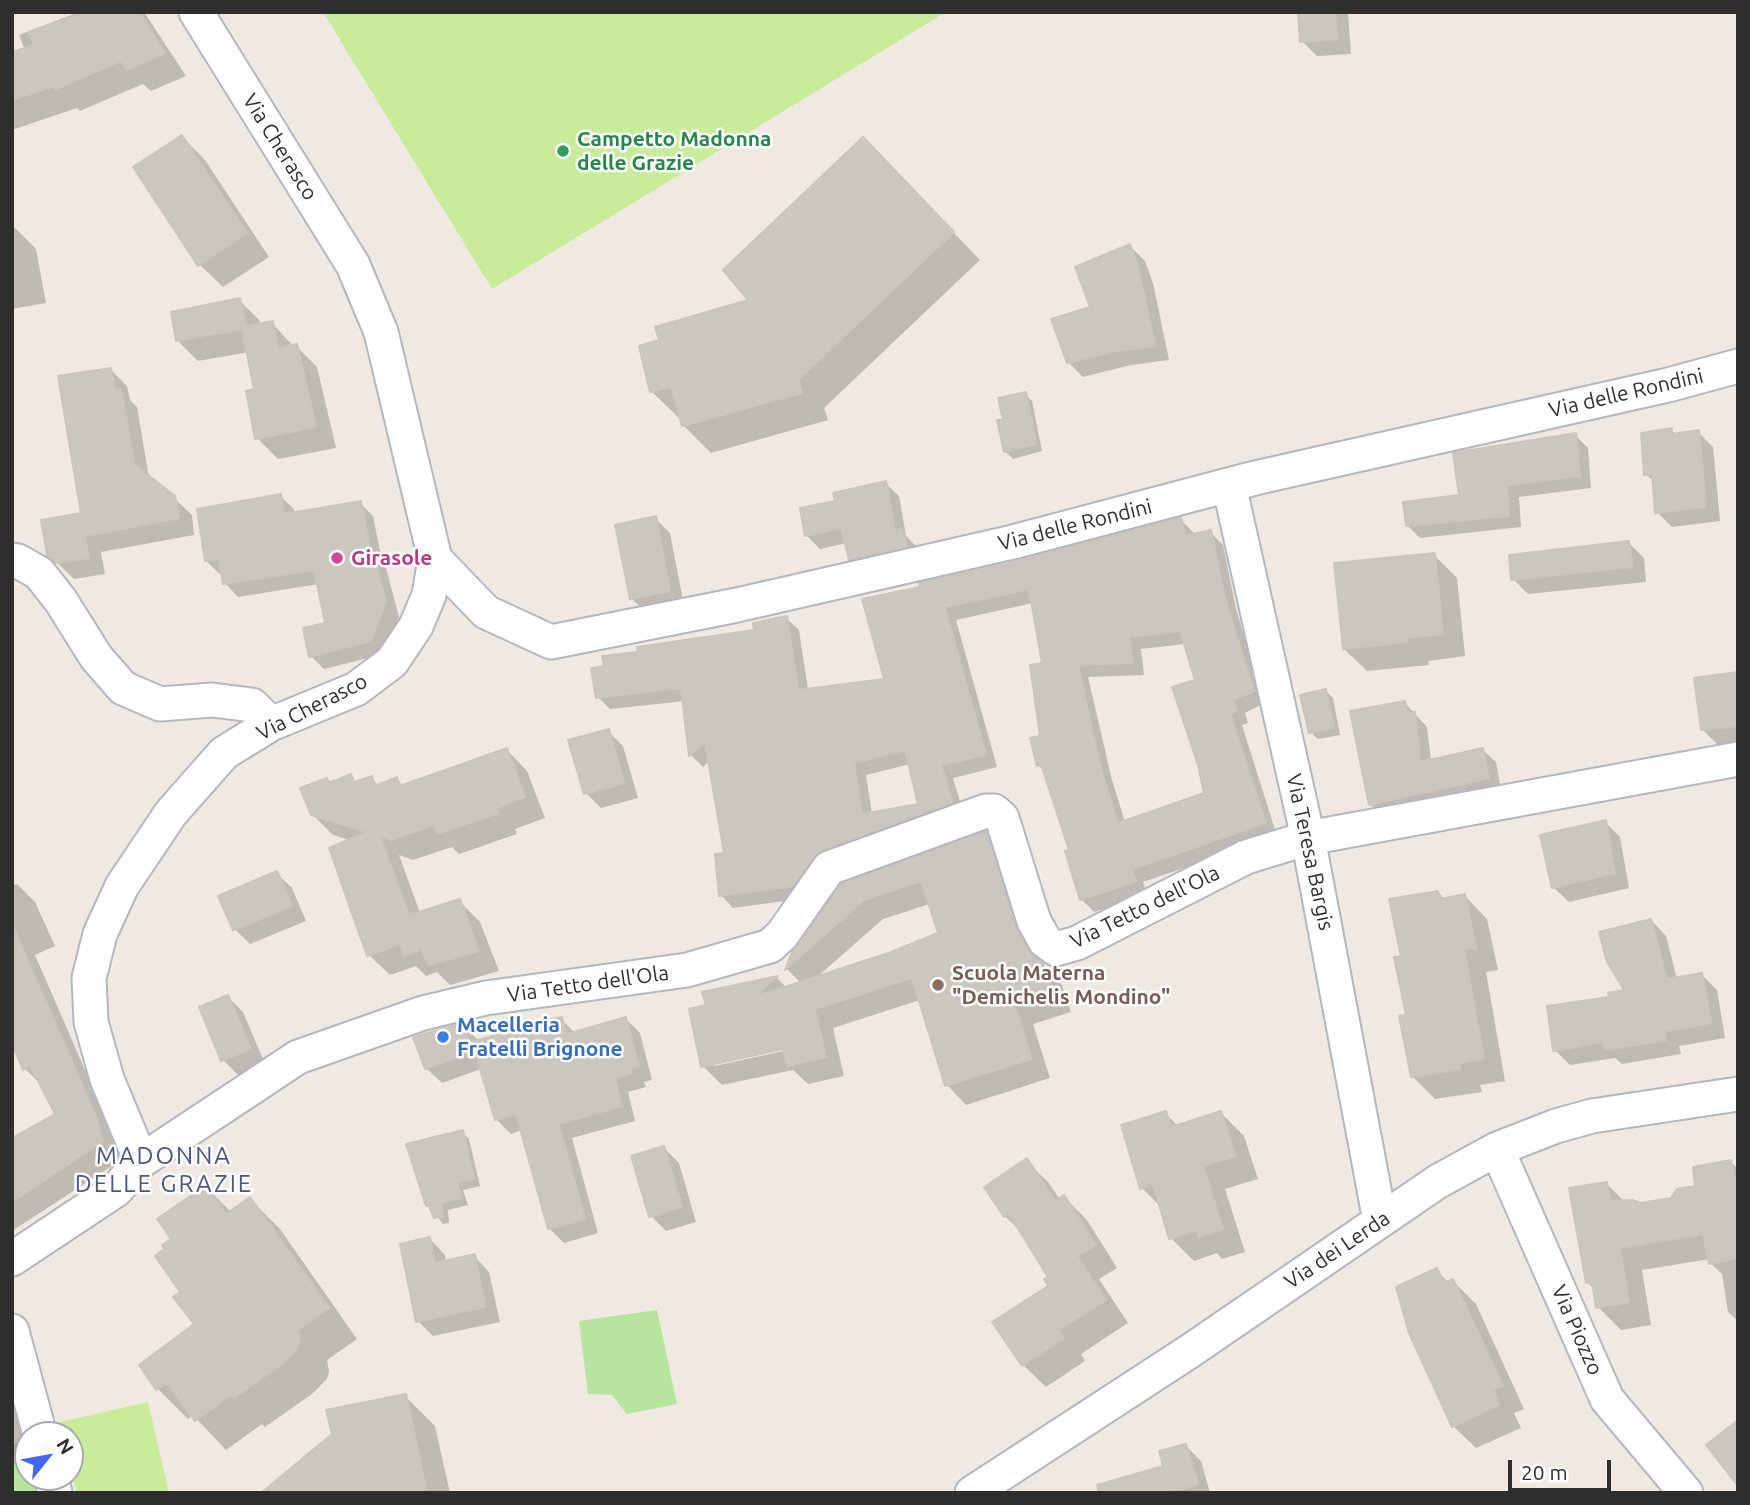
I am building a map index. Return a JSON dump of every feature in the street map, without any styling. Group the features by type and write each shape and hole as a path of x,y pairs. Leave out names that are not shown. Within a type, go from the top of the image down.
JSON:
{"street":[{"name":"Via Cherasco","path":"141,1161 107,1079 91,1022 89,978 100,934 122,886 171,813 224,753 271,724 356,689 392,662 416,626 429,595 435,559 381,332 353,265 196,12"},
{"name":"Via delle Rondini","path":"435,559 486,612 551,642 737,605 1013,542 1229,485 1738,366"},
{"name":"Via Teresa Bargis","path":"1229,485 1308,838 1380,1221"},
{"path":"12,560 39,573 61,601 96,657 124,688 160,704 212,700 252,705 271,724"},
{"name":"Via Tetto dell'Ola","path":"141,1161 298,1057 423,1013 486,998 687,971 770,946 782,934 829,868 986,811 993,811 1002,818 1034,920 1045,940 1056,949 1077,943 1246,858 1308,838 1738,759"},
{"name":"Via dei Lerda","path":"972,1493 1190,1351 1437,1182 1497,1149 1556,1126 1592,1116 1738,1094"},
{"name":"Via Piozzo","path":"1497,1149 1607,1399 1686,1493"},
{"path":"12,1259 116,1190 141,1161"},
{"path":"12,1331 36,1421"}],"green space":[{"name":"Campetto Madonna delle Grazie","path":"323,12 946,12 492,289"},
{"path":"657,1310 677,1404 627,1414 612,1395 588,1394 579,1321"},
{"path":"148,1402 169,1493 77,1493 84,1491 84,1421 64,1421"},
{"path":"14,1444 14,1491 39,1493 12,1493"}],"building":[{"path":"87,12 139,12 165,53 127,70 121,61 56,89 54,86 12,100 12,52 34,45 28,32"},
{"path":"1298,12 1335,12 1337,39 1300,42"},
{"path":"182,135 247,233 198,266 133,167"},
{"path":"863,137 954,232 798,380 802,393 682,426 671,387 650,392 639,346 659,340 655,327 748,300 723,270"},
{"path":"1130,244 1138,266 1155,346 1115,351 1067,363 1051,319 1090,307 1075,267"},
{"path":"240,298 246,326 273,321 278,348 297,344 316,427 255,439 246,391 254,389 242,329 176,341 171,312"},
{"path":"111,368 115,390 121,389 134,464 175,496 179,518 85,536 89,558 55,563 47,555 41,520 81,513 58,376"},
{"path":"1026,392 1036,444 1004,452 997,420 1003,420 998,398"},
{"path":"1672,428 1672,434 1699,430 1706,507 1655,513 1652,474 1644,475 1641,433"},
{"path":"1576,433 1580,476 1507,485 1509,516 1406,526 1403,502 1459,495 1453,453"},
{"path":"886,481 895,531 902,529 907,547 849,560 841,528 805,536 800,508 835,501 833,493"},
{"path":"281,494 284,514 361,501 370,549 372,548 386,602 371,641 309,657 303,628 325,623 314,570 223,584 219,559 205,561 197,509"},
{"path":"656,516 670,591 630,599 615,525"},
{"path":"1181,517 1185,536 1211,530 1224,595 1254,691 1233,700 1237,711 1230,713 1266,823 1132,869 1136,881 1080,900 1065,851 1069,850 1041,764 1037,766 1030,738 1040,736 1030,665 1042,663 1029,589 945,607 986,755 941,765 953,803 822,850 813,857 793,886 719,896 715,854 724,853 705,742 689,756 681,688 596,698 591,668 604,666 602,656 638,652 637,647 754,630 753,623 787,616 798,690 884,679 862,599","holes":["1180,631 1195,680 1172,687 1198,765 1204,793 1118,823 1100,766 1078,665 1133,663 1129,637","905,750 918,804 862,814 854,763"]},
{"path":"1629,541 1632,567 1511,580 1509,555"},
{"path":"1435,553 1443,634 1406,638 1407,642 1343,649 1334,563"},
{"path":"1738,672 1738,726 1701,730 1694,678"},
{"path":"1326,689 1334,728 1309,733 1300,695"},
{"path":"1405,701 1408,713 1415,712 1420,762 1483,748 1489,778 1369,805 1350,711"},
{"path":"609,729 624,783 584,794 568,740"},
{"path":"507,748 525,797 496,808 498,813 437,834 434,825 391,840 380,836 409,915 460,899 479,951 428,965 422,949 404,956 400,944 367,956 329,848 367,832 311,815 300,788 327,778 329,783 351,774 354,782 372,776 375,786 397,777 400,786"},
{"path":"1606,820 1615,873 1552,888 1540,835"},
{"path":"986,831 1016,927 1028,951 1043,963 1052,993 1015,1005 1032,1059 945,1086 912,978 815,1009 826,1057 787,1066 783,1049 701,1067 689,1009 706,1005 702,992 778,976 754,997 891,952 938,933 921,881 864,900 785,970 792,952 841,884"},
{"path":"277,871 292,906 233,930 218,896"},
{"path":"1438,891 1440,899 1465,894 1476,948 1464,949 1484,1059 1459,1063 1460,1069 1411,1077 1399,1016 1406,1015 1394,957 1401,956 1389,899"},
{"path":"1651,919 1667,979 1702,973 1711,1023 1665,1031 1666,1040 1605,1050 1603,1042 1553,1051 1547,1006 1609,997 1608,993 1624,990 1607,962 1599,932"},
{"path":"12,924 97,1119 103,1141 12,1202 12,1138 55,1114 30,1065 23,1070 12,1043"},
{"path":"228,995 251,1049 221,1061 199,1007"},
{"path":"562,1017 567,1034 626,1017 639,1066 631,1068 632,1073 615,1078 622,1106 559,1124 585,1219 548,1229 516,1114 495,1120 472,1042"},
{"path":"463,1023 473,1052 425,1069 413,1037"},
{"path":"1166,1111 1171,1127 1221,1111 1236,1156 1203,1166 1223,1229 1198,1237 1196,1230 1169,1239 1153,1184 1140,1189 1121,1125"},
{"path":"463,1130 474,1179 457,1183 462,1198 441,1203 443,1216 434,1218 429,1206 426,1206 406,1144"},
{"path":"664,1146 682,1207 649,1217 631,1156"},
{"path":"1027,1158 1055,1201 1064,1195 1096,1245 1077,1256 1106,1300 1059,1330 1064,1338 1022,1366 992,1322 1048,1286 1044,1279 1048,1277 1009,1214 1004,1217 984,1187"},
{"path":"1731,1160 1738,1196 1738,1258 1709,1264 1703,1234 1620,1248 1629,1302 1596,1308 1592,1282 1586,1283 1569,1188 1607,1182 1611,1201 1632,1200 1641,1203 1671,1198 1677,1189 1695,1186 1693,1167"},
{"path":"206,1185 226,1214 250,1197 329,1308 298,1330 300,1340 297,1349 282,1364 234,1398 231,1395 195,1421 167,1383 156,1390 139,1365 194,1324 173,1297 180,1292 155,1256 164,1249 162,1245 171,1239 157,1219"},
{"path":"430,1237 435,1263 475,1254 485,1307 416,1322 400,1244"},
{"path":"1437,1268 1444,1283 1453,1279 1503,1386 1493,1390 1499,1405 1452,1427 1409,1333 1396,1287"},
{"path":"406,1394 427,1493 261,1493 332,1434 326,1410"},
{"path":"1738,1420 1738,1486 1706,1445"},
{"path":"1186,1444 1198,1484 1169,1493 1099,1493 1097,1485 1163,1466 1159,1451"}],"place":[{"name":"Campetto Madonna delle Grazie","path":"563,151"},
{"name":"Girasole","path":"337,558"},
{"name":"Scuola Materna \"Demichelis Mondino\"","path":"938,985"},
{"name":"Macelleria Fratelli Brignone","path":"443,1037"}],"district":[{"name":"MADONNA DELLE GRAZIE","path":"164,1170"}]}
